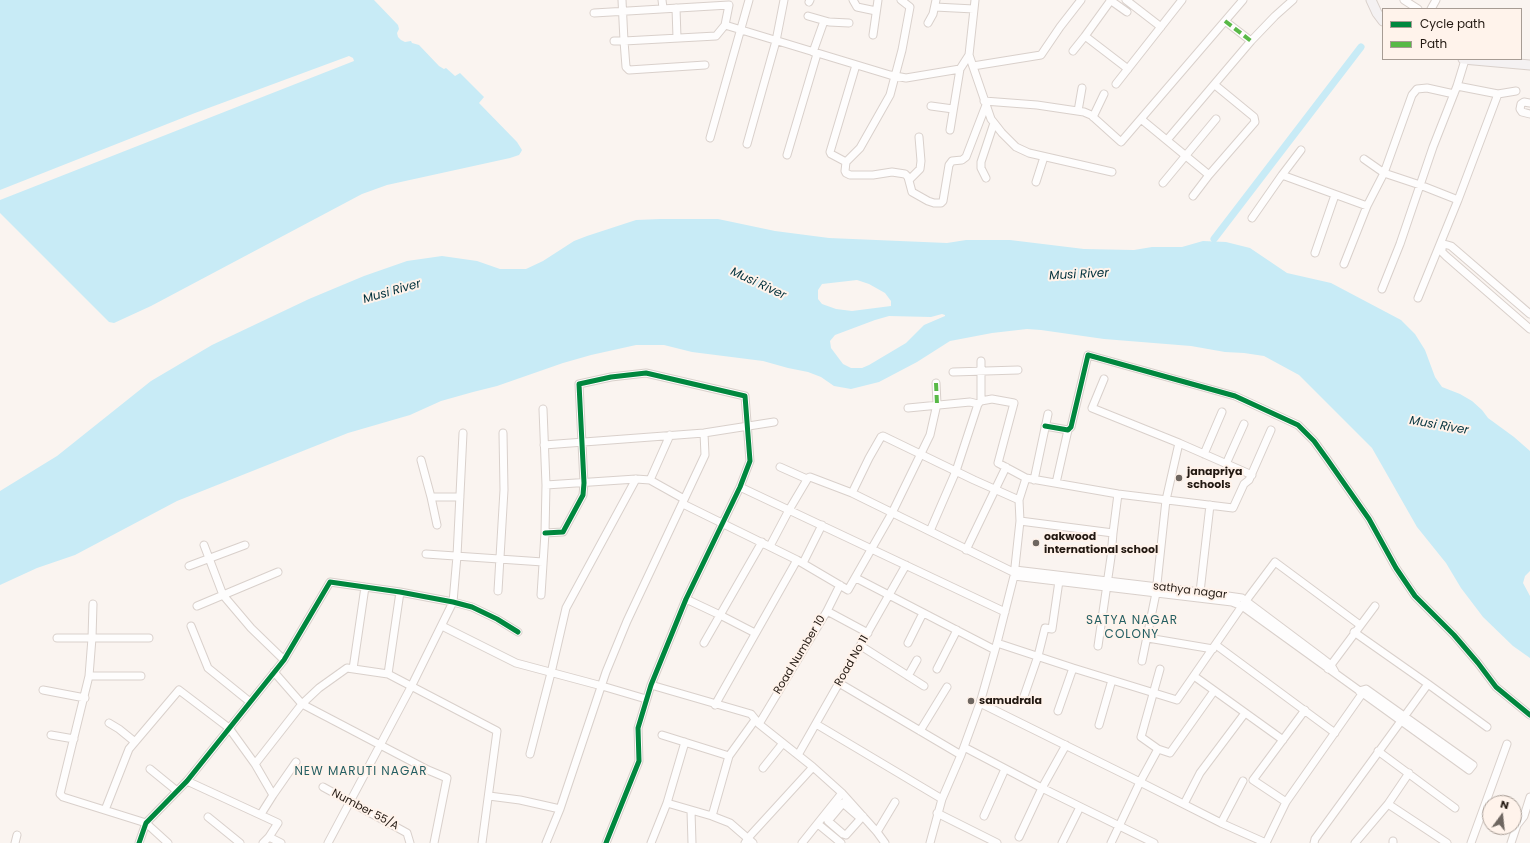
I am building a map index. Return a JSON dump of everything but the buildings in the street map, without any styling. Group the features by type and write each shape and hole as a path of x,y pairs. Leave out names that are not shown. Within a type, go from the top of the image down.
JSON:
{"street":[{"path":"622,0 626,67 629,70 705,65"},
{"path":"662,0 663,8"},
{"path":"710,138 749,0"},
{"path":"747,144 776,41 784,0"},
{"path":"852,0 857,7 876,11"},
{"path":"873,35 878,0"},
{"path":"901,0 910,7 902,50 895,76 887,100 860,148 846,162 845,171 850,175 873,175 892,172 905,174 909,180 912,192 939,204 943,202 949,165 952,161 962,160 969,152 985,103"},
{"path":"950,130 960,69 969,54 975,0"},
{"path":"973,66 1041,55 1081,0"},
{"path":"1073,51 1110,0 1127,12"},
{"path":"1120,7 1126,0 1161,27"},
{"path":"1116,84 1182,0"},
{"path":"985,103 1037,105 1084,112 1093,117 1121,142 1243,0"},
{"path":"1167,140 1251,41 1293,0"},
{"path":"1371,0 1382,20"},
{"path":"1404,0 1416,8"},
{"path":"594,13 676,8 694,3 729,5 725,25 716,36 614,41"},
{"path":"928,23 936,4 974,9"},
{"path":"676,8 678,38"},
{"path":"808,16 824,21 849,23"},
{"path":"787,155 824,21"},
{"path":"1225,21 1251,41"},
{"path":"725,25 895,76 912,77 960,69"},
{"path":"1085,36 1128,69"},
{"path":"969,54 985,103 994,123 1016,147 1028,153 1112,172"},
{"path":"1382,289 1400,244 1420,185 1458,84 1464,62 1530,65"},
{"path":"846,162 830,152 856,65"},
{"path":"1192,196 1255,122 1254,117 1215,84"},
{"path":"1458,84 1498,94 1516,91"},
{"path":"1078,111 1082,88"},
{"path":"1344,264 1368,206 1384,173 1414,92 1417,89 1423,88 1454,94"},
{"path":"1093,117 1104,94"},
{"path":"1418,298 1458,200 1498,94"},
{"path":"1530,103 1524,102 1521,104 1520,109 1522,112 1530,114"},
{"path":"931,106 953,108"},
{"path":"1141,119 1209,175"},
{"path":"1163,183 1216,119"},
{"path":"986,178 981,168 981,162 994,123"},
{"path":"909,180 920,169 921,161 919,137"},
{"path":"1252,218 1301,150"},
{"path":"1036,182 1044,157"},
{"path":"1364,159 1384,173 1458,200"},
{"path":"1282,175 1368,206"},
{"path":"1315,252 1335,195"},
{"path":"1530,314 1451,246 1444,244 1442,252 1446,256 1530,329"},
{"path":"1056,484 1068,430 1071,427 1088,355 1235,396 1298,425 1314,441 1369,519 1396,568 1415,596 1454,635 1496,687 1530,715"},
{"path":"930,531 956,471 979,402 982,371 981,361"},
{"path":"953,372 1018,370"},
{"path":"545,533 563,532 583,495 583,443 579,384 611,377 646,373 745,396 746,427 750,461 740,486 686,599 651,685 638,728 639,761 606,843"},
{"path":"1104,379 1092,408 1179,443 1252,475"},
{"path":"546,485 636,479 650,480 684,502 800,562 848,590 892,513 930,434 937,404 936,383"},
{"path":"908,408 937,404 979,402 992,399 1014,403 998,463 1026,478 1118,494 1233,508 1244,484 1252,475 1271,430"},
{"path":"541,595 546,485 543,409"},
{"path":"1204,454 1222,412"},
{"path":"1034,480 1048,414"},
{"path":"544,445 704,433 774,422"},
{"path":"1226,464 1244,424"},
{"path":"1045,426 1068,430"},
{"path":"328,843 411,687 453,602 457,556 463,433"},
{"path":"498,590 504,490 503,433"},
{"path":"546,843 560,809 602,686 627,621 705,455 704,433"},
{"path":"650,480 670,435"},
{"path":"852,493 881,437 887,437 920,454 1020,500"},
{"path":"1142,661 1148,638 1156,590 1166,500 1179,443"},
{"path":"421,460 437,525"},
{"path":"780,467 807,479"},
{"path":"966,550 1006,467"},
{"path":"1244,472 1242,477 1244,484"},
{"path":"770,546 807,479 813,477 852,493 1014,573"},
{"path":"930,843 942,799 961,755 980,703 1005,612 1014,573 1020,521 1020,500 1026,478"},
{"path":"530,754 552,673 566,608 636,479"},
{"path":"740,486 1005,612"},
{"path":"1098,646 1118,494"},
{"path":"431,497 460,497"},
{"path":"1200,592 1210,505"},
{"path":"1020,521 1113,533"},
{"path":"715,705 755,633 822,525"},
{"path":"704,643 762,542"},
{"path":"204,545 223,595 251,628 284,660"},
{"path":"189,566 245,545"},
{"path":"426,554 543,562"},
{"path":"856,578 957,630 996,646 1038,656 1176,700 1275,562 1360,625"},
{"name":"Road No 11","path":"798,755 906,565"},
{"path":"197,606 278,572"},
{"name":"sathya nagar","path":"1014,573 1059,581 1107,584"},
{"name":"sathya nagar","path":"1014,573 1156,590 1244,604 1329,667 1337,675 1363,691 1473,765 1469,770 1403,718"},
{"path":"1023,699 1038,656 1045,628 1052,629 1059,581"},
{"path":"138,843 146,823 187,781 284,660 330,582 400,592 472,607 497,619 518,632"},
{"name":"Road Number 10","path":"729,756 757,722 827,611 840,585"},
{"path":"353,669 365,587"},
{"name":"sathya nagar","path":"1156,590 1200,592 1242,598 1244,604"},
{"path":"388,674 400,592"},
{"path":"686,599 755,633"},
{"path":"93,604 89,676 85,698 60,794 63,797 146,823 168,843"},
{"path":"1329,667 1375,606"},
{"path":"827,611 868,633"},
{"path":"908,643 923,613"},
{"path":"191,626 208,668 250,702"},
{"path":"442,626 516,663 646,699"},
{"path":"937,669 957,630"},
{"path":"1354,632 1487,727"},
{"path":"57,638 149,638"},
{"path":"1148,638 1215,647 1335,732"},
{"path":"860,646 924,686"},
{"path":"908,676 917,660"},
{"path":"255,764 302,704 319,688 347,668 388,674 497,731 482,843"},
{"path":"1058,711 1072,668"},
{"path":"1160,670 1141,738 1158,749 1170,753 1214,691"},
{"path":"274,672 302,704 428,770 447,778 434,843"},
{"path":"89,676 141,676"},
{"path":"1194,676 1283,740"},
{"path":"1099,725 1112,680"},
{"path":"839,683 961,755"},
{"path":"1314,843 1315,839 1378,751 1428,684"},
{"path":"651,685 715,705 751,714 757,722 813,767 842,793 861,817"},
{"path":"920,731 947,687"},
{"path":"43,690 85,698"},
{"path":"105,810 129,749 179,690 229,728 255,764 273,794"},
{"path":"980,703 1221,823 1266,843 1286,802 1363,691"},
{"path":"1286,802 1253,780 1305,710"},
{"path":"1184,804 1200,773 1245,713"},
{"path":"109,723 135,742"},
{"path":"816,724 942,799"},
{"path":"51,734 74,739"},
{"path":"662,735 729,756 712,816"},
{"path":"651,843 667,803 685,742"},
{"path":"763,768 783,743"},
{"path":"1471,843 1507,744"},
{"path":"1019,837 1042,788 1066,745"},
{"path":"964,747 1042,788 1154,843"},
{"path":"1111,843 1140,782 1158,749"},
{"path":"1378,751 1455,808"},
{"path":"262,814 273,794 296,762"},
{"path":"667,803 712,816 730,823 749,842 813,767"},
{"path":"150,769 177,791"},
{"path":"984,816 1005,769"},
{"path":"1355,843 1388,804 1409,773"},
{"path":"187,781 262,814 278,823 263,843"},
{"path":"1221,823 1243,781"},
{"name":"Number 55/A","path":"323,787 407,833 410,843"},
{"path":"842,793 828,821 846,835 861,817"},
{"path":"489,796 520,800 560,809"},
{"path":"1511,843 1517,825 1524,816 1530,797"},
{"path":"877,832 895,802"},
{"path":"802,843 837,805 844,804 877,832 885,843"},
{"path":"1388,804 1447,843"},
{"path":"1062,843 1080,807"},
{"path":"691,811 692,843"},
{"path":"937,813 997,843"},
{"path":"208,817 240,843"},
{"path":"818,824 841,843"},
{"path":"15,843 17,835"},
{"path":"269,837 281,843"}],"water":[{"path":"0,0 374,0 398,25 399,29 397,33 401,40 405,42 411,41 412,43 419,45 439,66 444,69 446,68 455,76 460,73 484,97 479,103 517,142 522,150 519,155 510,158 387,185 362,194 151,306 114,323 109,322 0,213 0,200 354,61 353,58 349,56 195,113 0,190"},
{"name":"Musi River","path":"718,219 775,231 829,238 947,243 966,240 1010,240 1084,249 1134,250 1152,247 1182,247 1203,241 1226,242 1250,248 1287,273 1331,283 1401,320 1415,334 1425,350 1435,377 1442,387 1460,394 1472,401 1488,418 1530,451 1530,571 1525,576 1523,583 1530,596 1530,658 1513,646 1483,617 1461,588 1446,563 1417,527 1372,448 1299,375 1264,356 1225,352 1191,346 1104,339 1027,329 992,333 950,341 917,362 879,382 851,389 834,386 821,377 808,372 763,361 692,352 664,345 636,345 591,355 497,386 441,401 410,415 348,433 177,501 75,555 37,568 0,585 0,491 57,456 151,381 212,345 309,299 364,276 407,261 442,256 477,261 500,269 526,269 543,261 574,241 636,220","holes":["857,280 869,284 885,293 891,301 891,306 852,311 836,309 822,304 818,299 818,290 822,284","942,314 945,316 924,325 906,343 862,368 851,368 843,364 831,348 830,341 835,335 875,320 889,316 931,317"]}],"waterway":[{"path":"1214,239 1361,47"}],"marked path":[{"path":"1225,21 1251,41"},
{"path":"936,383 937,404"}],"cycle path":[{"path":"1045,426 1068,430 1071,427 1088,355 1235,396 1298,425 1314,441 1369,519 1396,568 1415,596 1454,635 1496,687 1530,715"},
{"path":"545,533 563,532 583,495 584,483 579,384 611,377 646,373 745,396 750,461 740,487 686,599 651,685 638,728 639,761 606,843"},
{"path":"139,843 146,823 187,781 284,660 330,582 400,592 472,607 497,619 518,632"}],"place":[{"name":"janapriya schools","path":"1179,478"},
{"name":"oakwood international school","path":"1036,543"},
{"name":"samudrala","path":"971,701"}],"district":[{"name":"SATYA NAGAR COLONY","path":"1132,628"},
{"name":"NEW MARUTI NAGAR","path":"361,772"}]}
